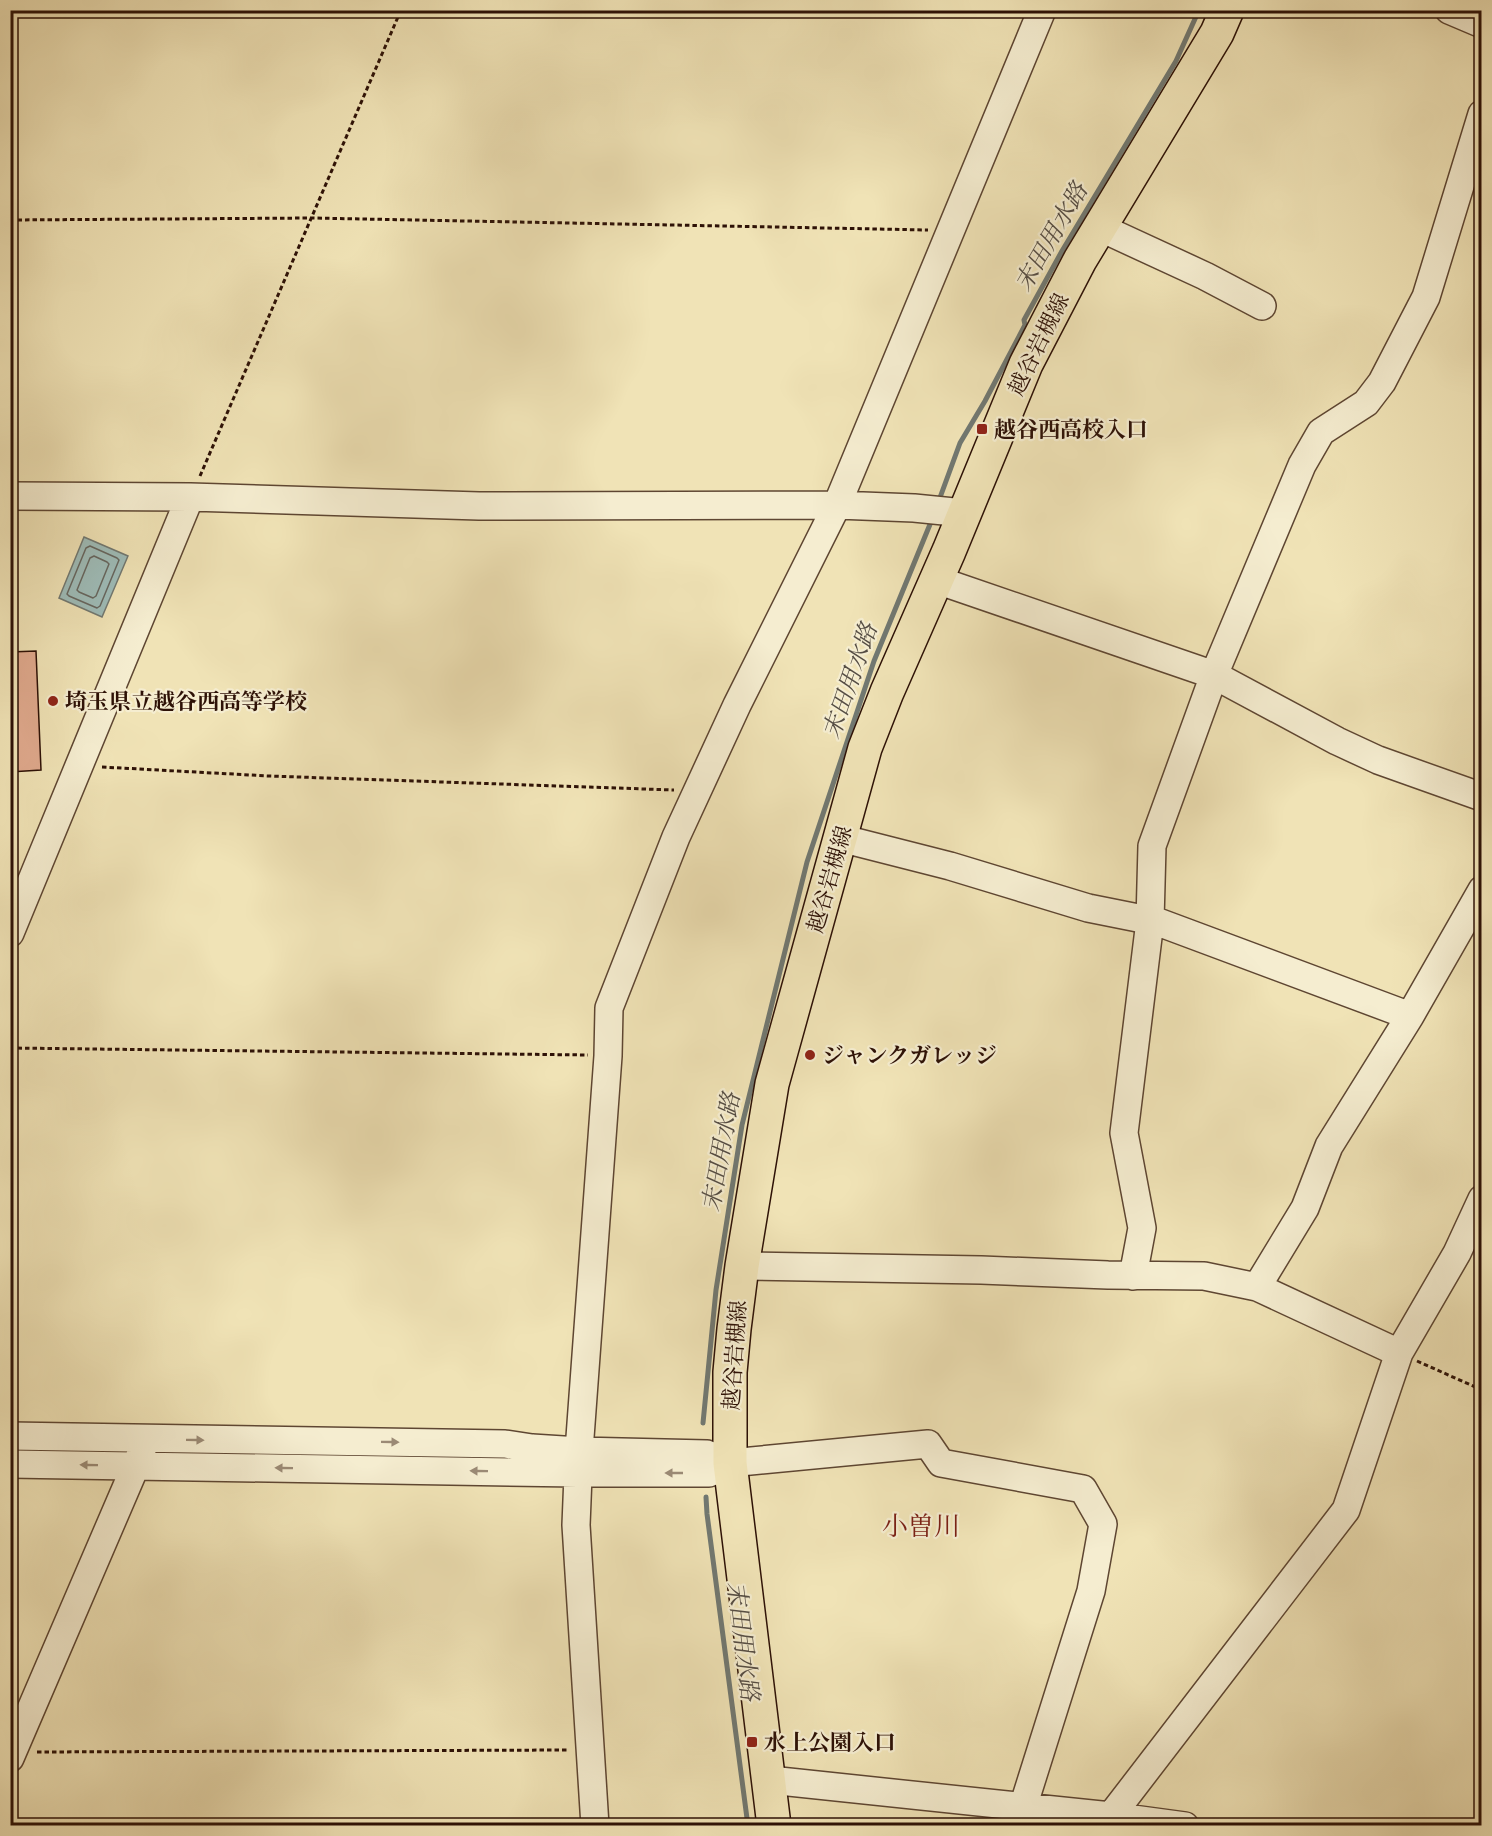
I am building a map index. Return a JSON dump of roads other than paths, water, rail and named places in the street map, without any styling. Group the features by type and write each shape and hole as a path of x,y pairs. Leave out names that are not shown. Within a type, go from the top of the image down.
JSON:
{"main road":[{"name":"越谷岩槻線","path":"774,1826 730,1463 730,1372 742,1266 772,1084 865,748 887,692 937,580 944,511 1026,364 1075,269 1218,33 1227,10"}],"street":[{"path":"595,1826 576,1525 608,1056 609,1008 676,837 737,705 837,505 1042,10"},
{"path":"1449,10 1482,24"},
{"path":"1133,1276 1142,1228 1124,1133 1150,921 1152,846 1214,675 1302,465 1321,432 1366,403 1382,382 1426,297 1482,114"},
{"path":"1099,227 1262,306"},
{"path":"10,496 190,497 479,506 837,505 944,511"},
{"path":"10,933 18,898 79,765 190,497"},
{"path":"937,580 1214,675 1337,741 1378,760 1482,797"},
{"path":"840,838 951,866 1088,908 1150,921 1410,1016"},
{"path":"1257,1287 1305,1208 1329,1146 1410,1016 1482,890"},
{"path":"1111,1815 1346,1510 1399,1353 1457,1253 1482,1199"},
{"path":"742,1266 1204,1276 1257,1287 1399,1353"},
{"path":"10,1436 504,1444 532,1448 579,1462"},
{"path":"12,1755 147,1439"},
{"path":"10,1464 136,1466 579,1462 708,1454 730,1463 928,1444 940,1463 1083,1489 1102,1524 1091,1591 1012,1812"},
{"path":"770,1780 1012,1812 1111,1815 1185,1826"}],"water":[{"path":"84,537 128,556 102,617 59,598"}],"waterway":[{"name":"末田用水路","path":"938,503 960,443 1025,325 1024,320 1062,251 1176,61 1199,10"},
{"name":"末田用水路","path":"703,1423 716,1290 742,1125 807,862 874,661 933,517"},
{"name":"末田用水路","path":"706,1497 748,1826"}],"place":[{"name":"越谷西高校入口","path":"982,429"},
{"name":"埼玉県立越谷西高等学校","path":"53,701"},
{"name":"ジャンクガレッジ","path":"810,1055"},
{"name":"水上公園入口","path":"752,1742"}],"district":[{"name":"小曽川","path":"921,1526"}]}
